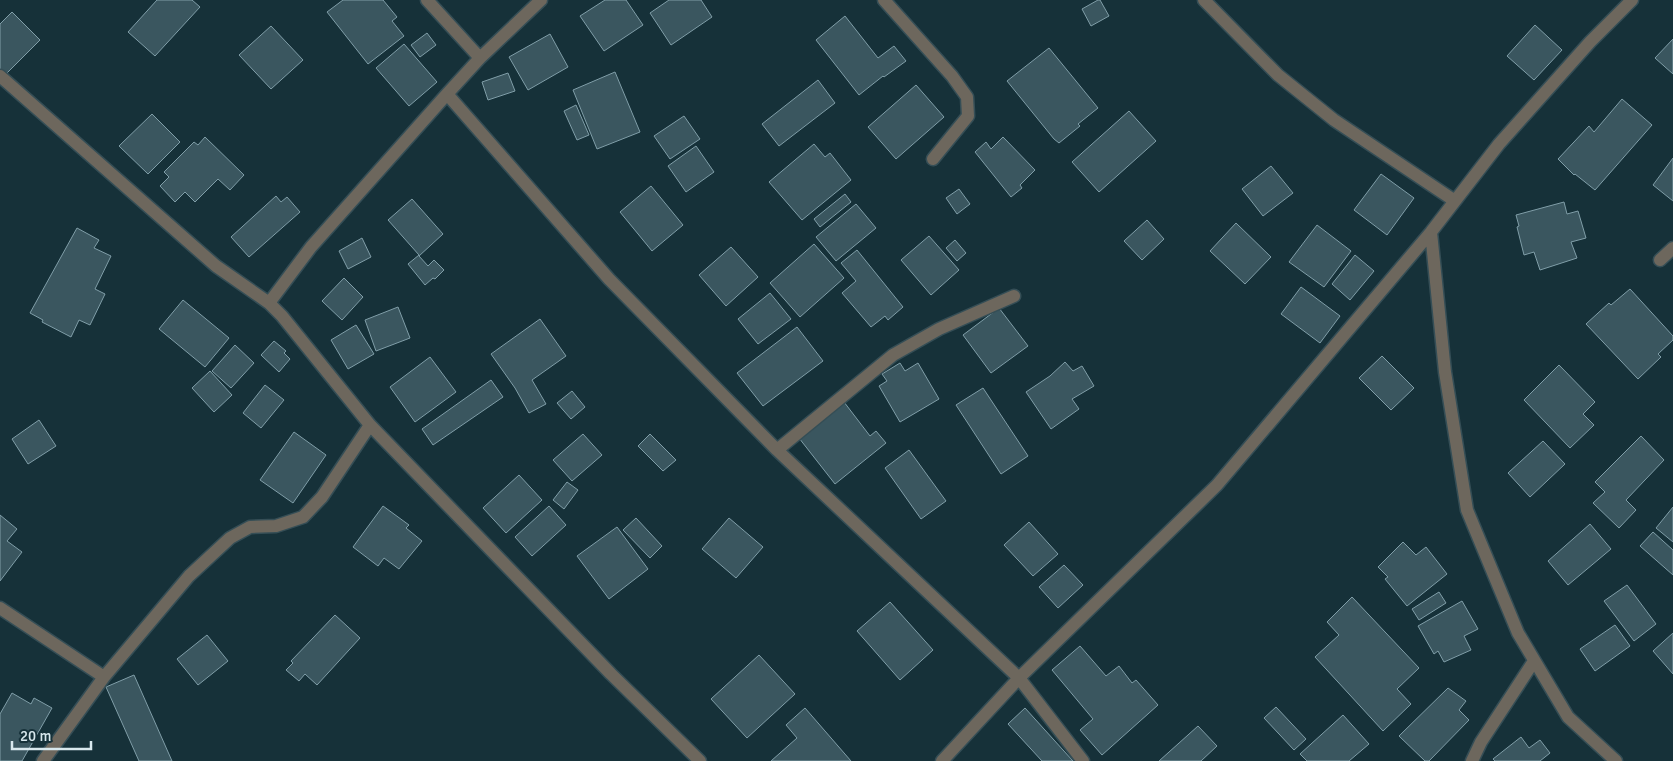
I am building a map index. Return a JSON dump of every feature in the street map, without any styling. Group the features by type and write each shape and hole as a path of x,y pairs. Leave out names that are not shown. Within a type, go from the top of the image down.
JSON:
{"street":[{"path":"427,0 480,58"},
{"path":"269,303 311,247 447,94 480,58 541,0"},
{"path":"884,0 952,76 967,98 968,116 933,159"},
{"path":"1204,0 1278,75 1334,120 1455,201"},
{"path":"942,761 1019,678 1217,485 1431,232 1499,144 1590,42 1632,0"},
{"path":"0,76 216,266 269,303 282,316 370,425 604,667 700,761"},
{"path":"447,94 609,279 777,450 1019,678 1083,761"},
{"path":"1431,232 1445,372 1467,510 1518,633 1534,661 1568,717 1616,761"},
{"path":"1660,260 1673,248"},
{"path":"777,450 893,355 939,329 1014,296"},
{"path":"42,761 104,677 189,576 230,538 250,527 276,526 303,518 322,497 370,425"},
{"path":"0,608 104,677"},
{"path":"1472,761 1481,742 1534,661"}],"building":[{"path":"157,0 192,0 200,7 155,56 128,32"},
{"path":"343,0 383,0 397,17 392,21 404,36 368,64 327,12"},
{"path":"605,0 626,0 643,25 604,51 580,16"},
{"path":"669,0 701,0 712,17 671,45 650,13"},
{"path":"1100,0 1109,16 1091,26 1082,9"},
{"path":"12,12 40,40 5,75 0,69 0,24"},
{"path":"845,16 878,58 894,46 906,61 859,95 816,40"},
{"path":"1535,25 1562,50 1534,80 1507,56"},
{"path":"271,26 303,60 271,89 239,55"},
{"path":"427,33 436,45 420,57 411,45"},
{"path":"550,34 568,67 528,90 509,57"},
{"path":"1673,39 1673,74 1655,58"},
{"path":"404,44 437,82 409,106 376,68"},
{"path":"1049,48 1098,108 1059,143 1007,81"},
{"path":"615,72 640,132 597,149 573,90"},
{"path":"508,73 515,91 488,100 482,82"},
{"path":"818,80 835,103 779,146 762,124"},
{"path":"916,85 944,117 896,159 868,127"},
{"path":"1622,99 1652,125 1595,190 1574,175 1558,159 1589,126 1594,132"},
{"path":"576,105 589,135 577,140 564,111"},
{"path":"1129,111 1156,141 1099,192 1072,162"},
{"path":"152,114 180,142 148,174 119,146"},
{"path":"684,116 700,139 670,159 654,136"},
{"path":"205,137 244,175 230,190 218,179 195,202 185,192 175,202 160,186 169,177 164,172 194,142 198,145"},
{"path":"1003,137 1035,170 1020,185 1022,188 1011,197 975,152 986,142 991,149"},
{"path":"814,144 825,157 830,153 851,180 802,220 769,182"},
{"path":"696,146 714,172 686,192 668,166"},
{"path":"1673,158 1673,201 1653,185"},
{"path":"1271,166 1293,193 1263,216 1242,189"},
{"path":"1381,174 1414,198 1387,235 1354,210"},
{"path":"651,186 683,225 652,251 620,212"},
{"path":"959,189 970,204 957,214 946,198"},
{"path":"845,194 851,202 820,227 814,219"},
{"path":"276,196 281,202 287,197 300,212 249,257 231,237"},
{"path":"412,199 443,234 419,256 428,266 434,260 444,270 425,285 408,264 419,255 388,220"},
{"path":"1564,202 1567,214 1578,211 1586,238 1571,242 1577,258 1540,270 1534,252 1524,255 1516,215"},
{"path":"856,204 876,228 836,261 816,237"},
{"path":"1147,220 1164,239 1142,260 1124,241"},
{"path":"1236,223 1271,257 1245,284 1210,251"},
{"path":"1317,225 1351,251 1324,287 1289,262"},
{"path":"77,228 99,240 94,248 111,256 95,289 105,294 90,325 79,320 71,337 42,322 43,320 30,313"},
{"path":"929,236 959,270 931,295 901,260"},
{"path":"362,238 371,257 348,269 339,251"},
{"path":"955,240 966,253 957,261 946,248"},
{"path":"814,244 844,278 800,317 770,283"},
{"path":"731,247 758,277 726,306 699,275"},
{"path":"857,250 903,307 888,320 885,316 871,327 842,293 856,281 841,263"},
{"path":"1355,255 1374,271 1350,300 1332,284"},
{"path":"344,278 363,297 342,320 322,301"},
{"path":"1301,287 1340,316 1320,343 1281,314"},
{"path":"1630,289 1673,336 1673,340 1658,354 1661,357 1638,379 1586,324 1609,303 1611,305"},
{"path":"770,293 791,319 758,344 738,319"},
{"path":"183,300 229,338 205,367 159,329"},
{"path":"398,307 410,338 376,351 365,320"},
{"path":"999,308 1028,346 991,373 963,335"},
{"path":"540,319 566,356 532,380 546,404 529,413 515,388 491,354"},
{"path":"356,325 374,354 348,369 331,340"},
{"path":"797,327 823,361 763,406 737,373"},
{"path":"274,341 286,351 284,353 290,359 279,372 261,355"},
{"path":"235,345 254,363 231,388 212,371"},
{"path":"1382,356 1414,388 1391,410 1359,378"},
{"path":"430,357 456,392 415,422 390,387"},
{"path":"1065,362 1073,371 1082,366 1094,386 1072,399 1079,409 1051,429 1026,392 1050,376"},
{"path":"900,363 905,371 918,363 939,399 900,422 879,386 887,381 882,374"},
{"path":"1559,365 1595,402 1583,414 1594,425 1570,448 1524,400"},
{"path":"210,371 232,395 214,412 192,388"},
{"path":"491,380 503,397 433,445 422,429"},
{"path":"265,385 284,400 261,428 243,413"},
{"path":"983,388 1028,456 1001,474 956,405"},
{"path":"572,391 585,407 571,419 557,403"},
{"path":"844,402 870,436 876,431 886,443 835,484 799,438"},
{"path":"39,420 56,446 28,464 12,439"},
{"path":"294,432 326,455 293,503 260,480"},
{"path":"583,434 602,455 572,481 553,460"},
{"path":"650,434 676,460 663,471 638,446"},
{"path":"1641,436 1664,460 1626,500 1636,510 1619,528 1593,503 1605,492 1595,482"},
{"path":"1543,441 1565,464 1530,497 1508,473"},
{"path":"909,450 946,501 921,519 885,468"},
{"path":"519,475 542,500 506,533 483,508"},
{"path":"567,482 578,490 564,509 553,500"},
{"path":"383,506 409,525 406,528 422,541 399,569 384,558 378,566 353,547"},
{"path":"549,506 566,525 532,556 515,537"},
{"path":"1673,507 1673,542 1656,528"},
{"path":"0,515 17,529 7,541 22,552 0,581"},
{"path":"636,518 662,546 650,558 623,530"},
{"path":"729,518 763,547 736,578 702,549"},
{"path":"1029,522 1058,554 1033,576 1004,545"},
{"path":"1590,524 1611,549 1568,585 1548,561"},
{"path":"617,527 648,569 609,599 577,556"},
{"path":"1653,532 1673,550 1673,575 1640,546"},
{"path":"1403,542 1416,555 1426,547 1447,574 1407,606 1385,579 1388,577 1378,567"},
{"path":"1064,565 1083,585 1058,608 1039,587"},
{"path":"1627,585 1656,624 1634,641 1604,601"},
{"path":"1439,592 1446,603 1419,620 1412,609"},
{"path":"1352,597 1419,668 1397,689 1411,704 1383,731 1315,657 1339,635 1327,622"},
{"path":"1462,601 1478,629 1464,636 1471,650 1444,662 1438,651 1434,654 1418,626"},
{"path":"890,602 933,650 900,680 857,631"},
{"path":"335,615 360,638 317,685 305,674 299,681 286,670 293,663 291,661"},
{"path":"1615,625 1630,646 1595,671 1580,649"},
{"path":"1673,633 1673,674 1653,651"},
{"path":"207,635 228,661 198,685 177,659"},
{"path":"1080,646 1106,676 1119,666 1132,683 1136,680 1158,705 1102,755 1080,730 1093,719 1052,670"},
{"path":"759,655 795,694 747,738 711,699"},
{"path":"134,675 172,761 139,761 106,687"},
{"path":"1448,688 1466,701 1459,710 1469,720 1429,761 1425,761 1399,736"},
{"path":"12,693 31,704 34,698 52,708 22,761 0,761 0,714"},
{"path":"1276,707 1306,739 1294,750 1264,718"},
{"path":"805,708 851,761 771,761 797,738 786,725"},
{"path":"1025,708 1073,761 1042,761 1008,724"},
{"path":"1343,715 1369,744 1349,761 1307,761 1300,754"},
{"path":"1198,726 1217,746 1201,761 1159,761"},
{"path":"1521,737 1529,748 1540,740 1550,753 1540,761 1495,761 1493,759"}]}
